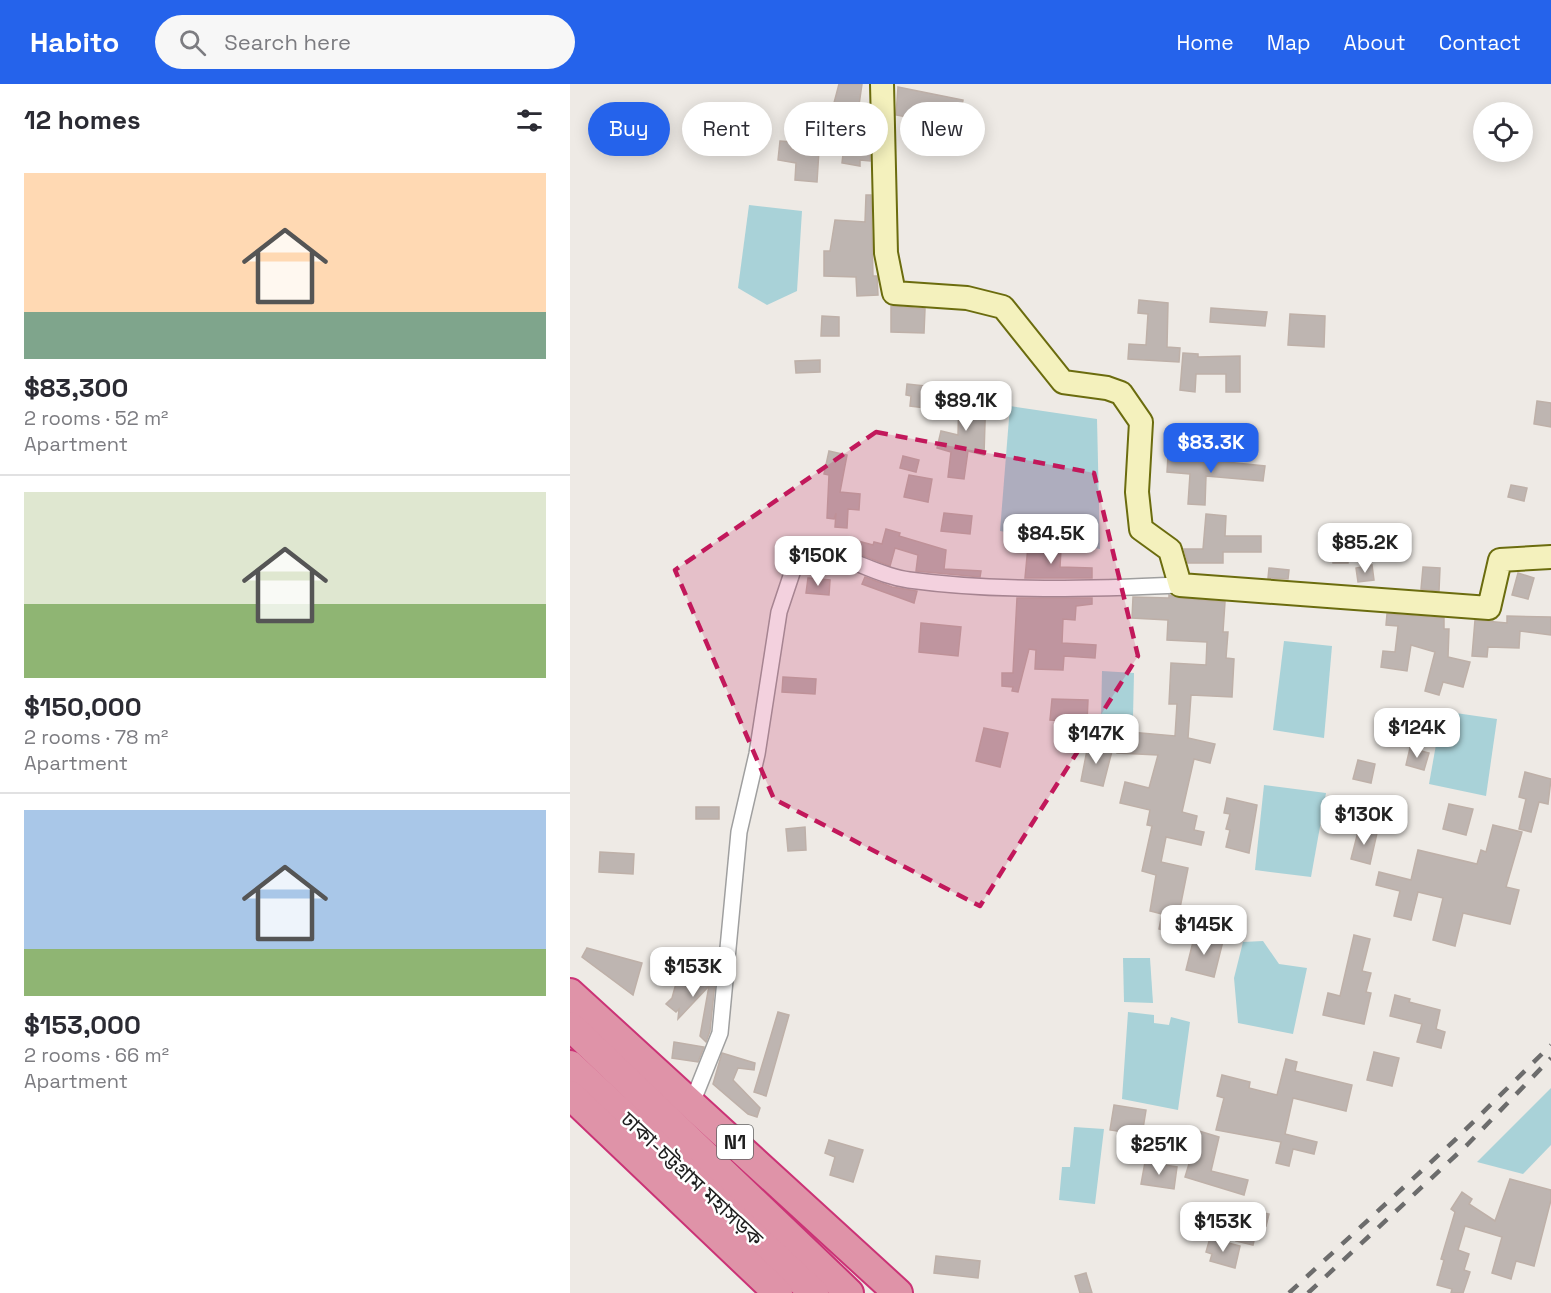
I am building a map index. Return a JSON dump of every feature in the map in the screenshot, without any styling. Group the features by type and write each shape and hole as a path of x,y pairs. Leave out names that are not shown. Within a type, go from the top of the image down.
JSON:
{"highway":[{"name":"N1","path":"570,993 692,1102 898,1293"},
{"name":"ঢাকা-চট্টগ্রাম মহাসড়ক","path":"570,1026 849,1293"},
{"name":"ঢাকা-চট্টগ্রাম মহাসড়ক","path":"570,1065 814,1293"},
{"path":"570,1095 778,1293"}],"main road":[{"path":"882,84 886,253 894,293 967,298 1003,307 1063,382 1107,388 1121,393 1141,422 1137,492 1141,529 1170,550 1180,585 1490,608 1500,561 1551,557"}],"street":[{"path":"692,1102 720,1033 739,832 757,754 778,612 797,558 803,552 825,553 848,558 894,578 952,585 1092,589 1180,585"}],"highlighted area":[{"path":"876,432 1094,473 1138,656 980,906 774,799 675,570"}],"water":[{"path":"749,205 802,211 797,291 767,305 738,288"},
{"path":"1010,406 1097,419 1100,549 1000,531"},
{"path":"1284,641 1332,646 1324,738 1273,730"},
{"path":"1102,671 1134,673 1133,717 1101,720"},
{"path":"1442,711 1497,719 1486,796 1429,784"},
{"path":"1264,785 1326,793 1311,877 1255,870"},
{"path":"1263,941 1279,964 1307,968 1293,1034 1238,1023 1234,978 1243,942"},
{"path":"1123,958 1150,958 1153,1003 1124,1002"},
{"path":"1128,1012 1154,1015 1154,1023 1169,1025 1171,1017 1190,1022 1178,1110 1122,1099"},
{"path":"1551,1088 1551,1145 1523,1174 1477,1162"},
{"path":"1074,1127 1104,1129 1095,1204 1059,1200 1062,1167 1070,1167"}],"building":[{"path":"839,84 862,84 859,102 834,102"},
{"path":"898,87 963,100 963,102 900,102 900,116 896,115"},
{"path":"780,141 784,141 784,156 819,156 817,182 795,180 796,163 778,160"},
{"path":"843,156 870,156 870,161 860,160 860,166 842,163"},
{"path":"866,195 871,195 873,276 877,276 878,295 857,296 856,277 824,276 824,251 830,251 835,220 865,222"},
{"path":"1139,300 1168,303 1167,347 1180,348 1179,362 1128,359 1129,344 1146,345 1148,314 1138,313"},
{"path":"891,306 925,309 924,333 891,332"},
{"path":"1211,308 1267,312 1265,326 1210,322"},
{"path":"1290,314 1325,316 1324,347 1288,345"},
{"path":"822,316 839,317 839,336 821,336"},
{"path":"1183,353 1198,354 1198,357 1240,356 1240,392 1226,392 1226,374 1196,374 1195,392 1180,390"},
{"path":"820,360 820,372 796,373 795,361"},
{"path":"907,384 943,388 942,400 926,398 925,408 910,406 911,396 906,395"},
{"path":"959,391 986,391 984,455 968,451 964,479 948,477 951,452 937,448 941,431 958,435"},
{"path":"1537,401 1551,403 1551,427 1534,424"},
{"path":"829,451 847,455 840,492 860,494 859,510 848,509 847,528 835,527 836,513 834,519 827,518 829,475 824,474"},
{"path":"903,456 919,460 916,472 900,468"},
{"path":"1168,456 1265,466 1263,481 1206,476 1205,505 1188,504 1190,474 1167,472"},
{"path":"909,475 932,479 928,502 904,497"},
{"path":"1511,485 1527,488 1524,501 1508,497"},
{"path":"944,513 972,516 970,534 941,531"},
{"path":"1206,514 1226,516 1225,536 1261,536 1261,552 1223,552 1223,563 1188,563 1184,549 1203,549"},
{"path":"886,529 900,533 899,536 946,550 944,569 981,571 980,577 916,571 918,555 895,548 890,566 841,547 843,537 873,545 874,542 882,544"},
{"path":"1028,546 1061,549 1060,567 1092,568 1092,578 1025,578"},
{"path":"1333,546 1348,546 1348,563 1333,563"},
{"path":"1372,565 1374,580 1358,582 1356,568"},
{"path":"1423,567 1440,568 1439,591 1421,589"},
{"path":"1269,568 1289,570 1288,579 1268,578"},
{"path":"1518,573 1534,578 1528,599 1512,595"},
{"path":"865,577 892,587 917,591 914,603 862,584"},
{"path":"808,578 830,580 829,595 806,593"},
{"path":"1169,595 1225,602 1223,632 1228,632 1226,658 1234,659 1232,697 1191,695 1188,738 1215,744 1210,763 1194,759 1182,812 1197,816 1194,830 1204,832 1201,845 1166,837 1161,862 1188,868 1175,933 1159,929 1162,914 1150,911 1156,875 1142,871 1152,826 1147,825 1150,810 1120,803 1125,782 1149,788 1158,755 1117,753 1119,731 1175,736 1177,704 1169,704 1171,663 1206,665 1207,642 1167,640 1168,620 1132,618 1133,597 1169,598"},
{"path":"1017,598 1092,598 1092,604 1076,606 1075,620 1063,619 1062,643 1096,645 1095,658 1064,656 1063,670 1035,669 1036,650 1029,649 1018,692 1012,691 1013,687 1002,686 1002,673 1013,673"},
{"path":"1387,614 1444,618 1444,629 1449,629 1448,657 1470,662 1463,687 1443,682 1439,695 1425,691 1435,652 1411,645 1407,671 1381,667 1383,651 1395,652 1398,626 1386,625"},
{"path":"1507,616 1551,617 1551,635 1520,631 1519,648 1488,647 1487,657 1472,656 1475,620 1507,623"},
{"path":"921,623 961,627 958,656 919,652"},
{"path":"783,677 816,679 815,694 782,692"},
{"path":"1052,699 1088,700 1087,722 1050,720"},
{"path":"1384,725 1396,728 1392,744 1380,741"},
{"path":"984,728 1008,733 1000,767 976,761"},
{"path":"1088,745 1112,751 1103,786 1081,781"},
{"path":"1410,748 1429,753 1424,770 1406,765"},
{"path":"1358,760 1375,764 1371,783 1353,779"},
{"path":"1525,772 1551,779 1548,804 1539,802 1531,832 1519,829 1526,799 1519,797"},
{"path":"1227,798 1257,805 1249,853 1226,847 1230,830 1226,829 1230,814 1224,813"},
{"path":"1449,804 1473,809 1466,835 1443,829"},
{"path":"696,807 719,807 719,819 696,819"},
{"path":"1493,825 1522,832 1506,887 1519,890 1510,924 1463,913 1455,946 1433,940 1443,898 1418,892 1411,920 1394,916 1400,891 1376,885 1379,872 1411,880 1418,850 1477,864 1481,850 1486,852"},
{"path":"805,827 806,850 788,851 786,829"},
{"path":"1359,828 1377,833 1370,864 1351,859"},
{"path":"600,852 634,854 633,874 599,872"},
{"path":"1195,934 1223,941 1214,977 1186,970"},
{"path":"1354,935 1370,939 1362,971 1371,973 1366,992 1371,993 1364,1024 1323,1015 1328,993 1340,996"},
{"path":"587,948 642,963 633,995 582,957"},
{"path":"680,969 698,974 696,980 715,983 710,1031 706,1042 700,1036 709,986 678,1019 679,1009 676,1012 666,1004 672,998"},
{"path":"1395,995 1410,999 1409,1002 1440,1010 1436,1029 1445,1032 1441,1048 1417,1042 1422,1024 1390,1016"},
{"path":"778,1012 789,1015 766,1096 754,1092"},
{"path":"674,1042 704,1047 698,1062 672,1058"},
{"path":"1374,1052 1399,1058 1392,1086 1367,1080"},
{"path":"722,1053 755,1063 754,1070 738,1068 733,1080 760,1108 757,1117 748,1114 713,1084"},
{"path":"1286,1059 1297,1062 1295,1071 1352,1085 1346,1111 1293,1098 1285,1134 1317,1142 1314,1154 1293,1149 1289,1166 1276,1163 1281,1142 1216,1130 1224,1098 1217,1096 1222,1075 1250,1082 1249,1088 1277,1095"},
{"path":"1114,1105 1146,1110 1142,1135 1110,1130"},
{"path":"1199,1131 1219,1137 1211,1171 1248,1180 1244,1195 1185,1177"},
{"path":"829,1140 863,1150 853,1182 830,1175 835,1157 825,1153"},
{"path":"1145,1162 1177,1167 1174,1189 1141,1184"},
{"path":"1510,1179 1551,1190 1551,1200 1534,1266 1516,1261 1511,1279 1492,1273 1502,1237 1465,1226 1458,1250 1469,1254 1464,1270 1470,1272 1463,1293 1451,1293 1452,1289 1437,1285 1444,1260 1441,1259 1455,1212 1451,1209 1462,1192 1472,1199 1469,1204 1495,1221"},
{"path":"1245,1209 1269,1214 1266,1226 1258,1224 1253,1245 1236,1241"},
{"path":"1210,1238 1240,1246 1235,1268 1210,1261 1212,1254 1206,1252"},
{"path":"936,1256 980,1261 978,1278 934,1273"},
{"path":"1086,1273 1092,1293 1080,1293 1075,1276"}],"railway":[{"path":"1289,1293 1456,1139 1551,1045"},
{"path":"1308,1293 1467,1145 1551,1058"}]}
